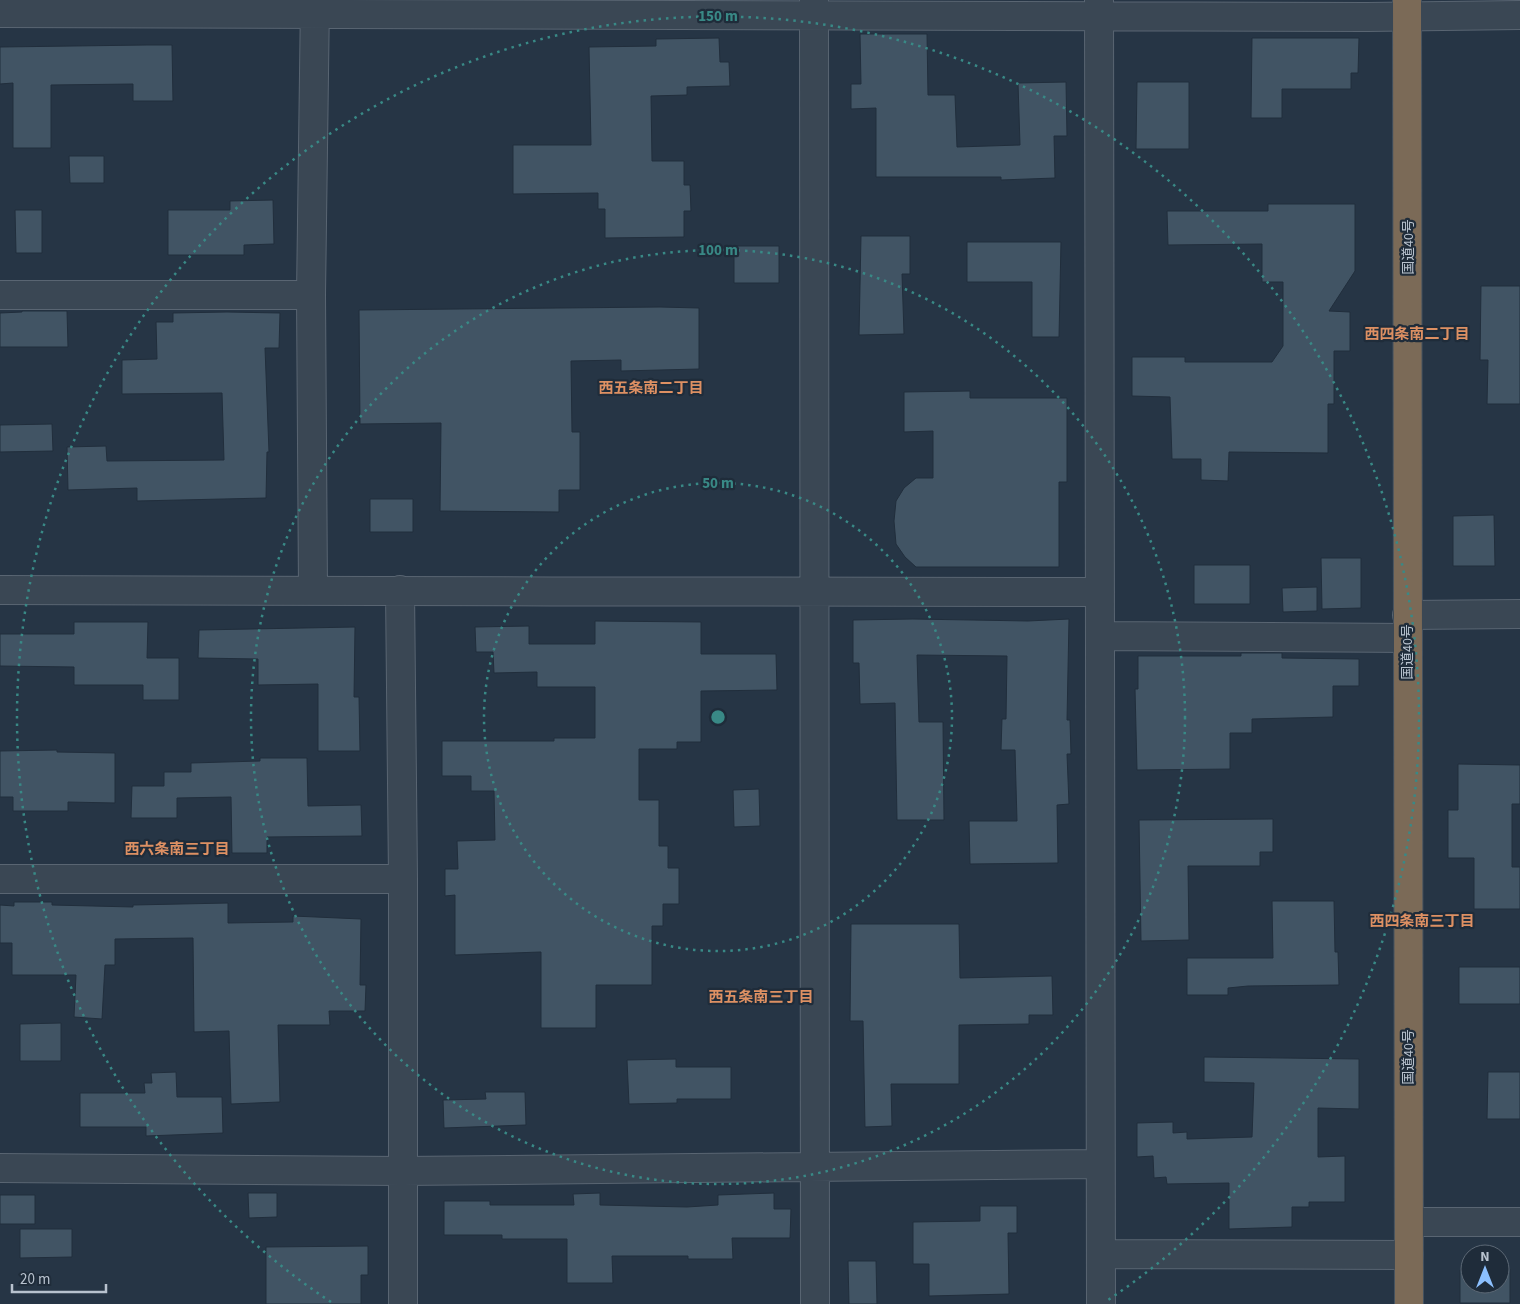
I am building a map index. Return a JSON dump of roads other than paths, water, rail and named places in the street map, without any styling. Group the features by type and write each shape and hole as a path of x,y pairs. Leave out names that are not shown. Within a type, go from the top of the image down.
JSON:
{"highway":[{"name":"国道40号","path":"1408,9 1409,1304"}],"street":[{"path":"313,590 311,295 315,7"},
{"path":"0,13 315,7 814,7 1408,9 1520,15"},
{"path":"814,7 816,1304"},
{"path":"1098,8 1101,1304"},
{"path":"0,295 311,295"},
{"path":"0,590 816,593 1100,592"},
{"path":"400,590 404,879 403,1304"},
{"path":"1100,636 1407,626 1520,614"},
{"path":"0,879 404,879"},
{"path":"0,1168 402,1171 815,1165 1100,1164"},
{"path":"1409,1222 1520,1222"},
{"path":"1102,1254 1409,1255"}],"district":[{"name":"西四条南二丁目","path":"1417,334"},
{"name":"西五条南二丁目","path":"651,388"},
{"name":"西六条南三丁目","path":"177,849"},
{"name":"西四条南三丁目","path":"1422,921"},
{"name":"西五条南三丁目","path":"761,997"}]}
